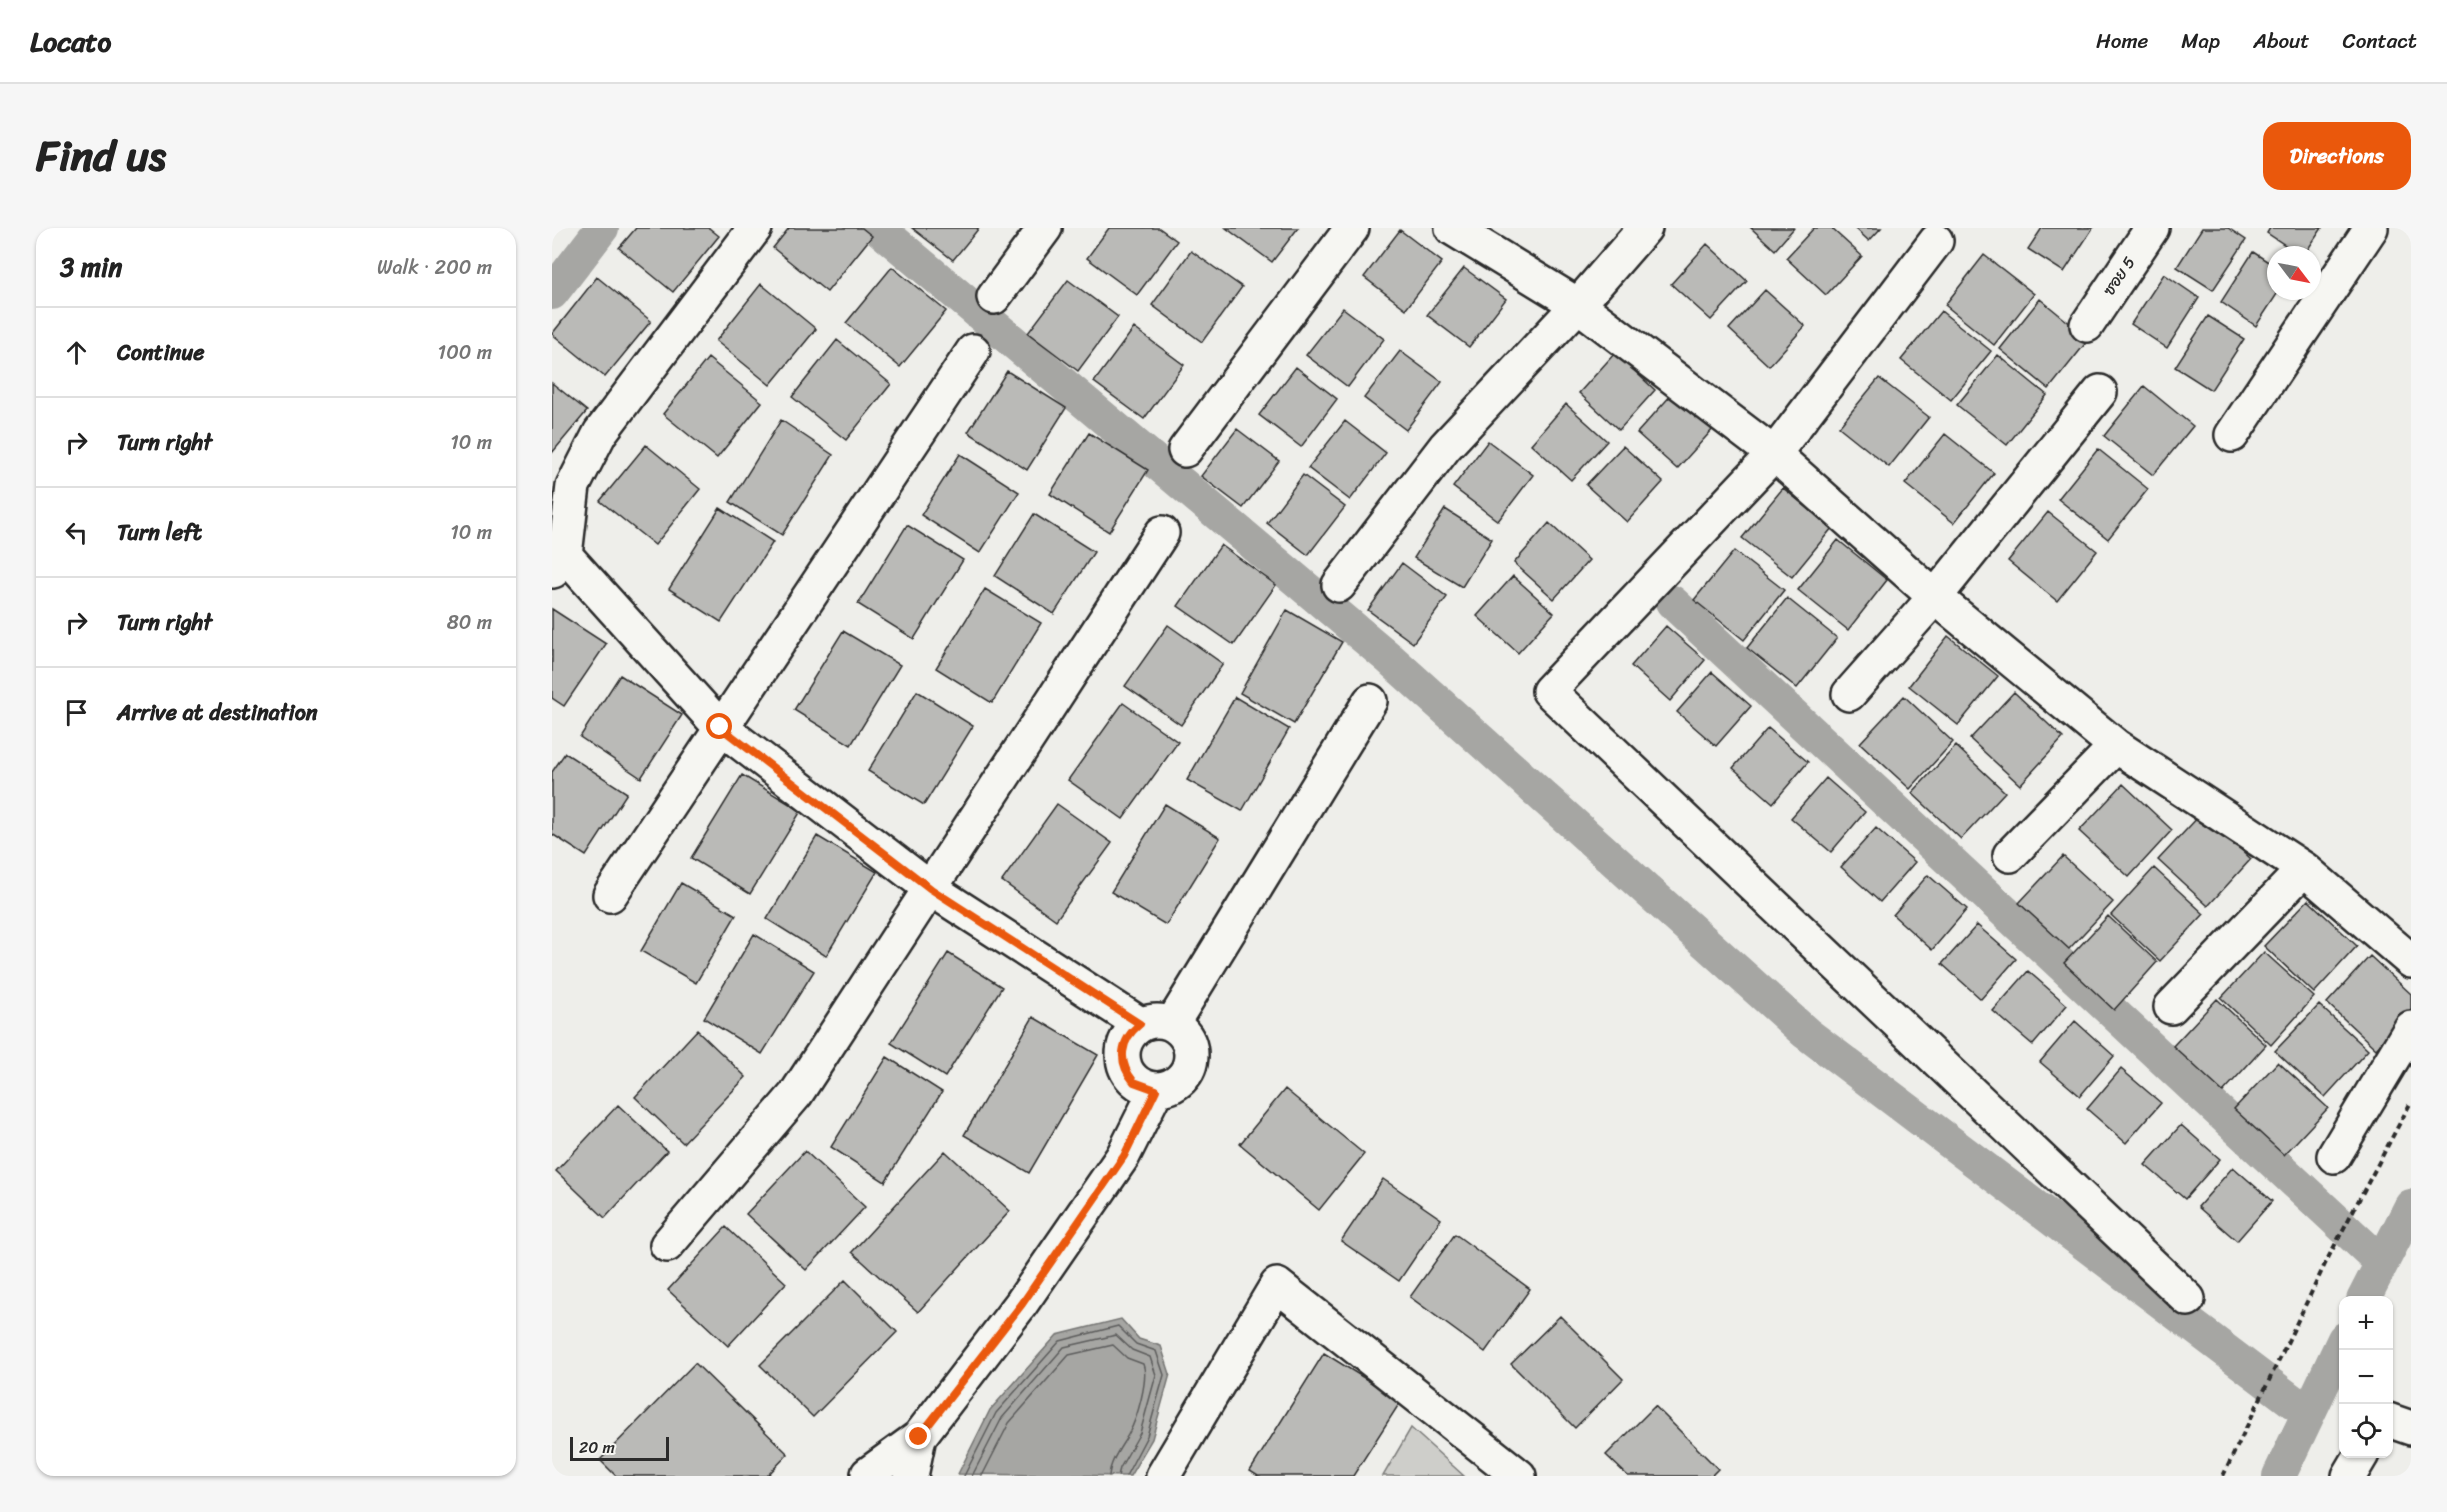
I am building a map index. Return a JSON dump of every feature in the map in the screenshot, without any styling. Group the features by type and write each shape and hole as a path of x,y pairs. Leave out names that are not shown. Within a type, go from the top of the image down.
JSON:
{"street":[{"path":"755,228 600,433 573,486 558,564 720,727 931,889 1156,1024 1187,1039 1191,1062 1179,1082 1168,1088 1156,1090 1134,1082 1122,1061 1126,1040 1156,1024 1370,700"},
{"path":"994,297 1045,228"},
{"path":"1185,450 1352,228"},
{"path":"1452,228 1578,305 1774,454 1935,597 2116,746 2304,870 2411,962"},
{"path":"1339,585 1445,447 1578,305 1645,228"},
{"name":"ซอย 5","path":"2087,325 2152,228"},
{"path":"2232,435 2371,228"},
{"path":"1936,241 1774,454 1549,691 2188,1299"},
{"path":"610,895 973,351"},
{"path":"1849,694 1935,597 2100,392"},
{"path":"667,1245 796,1094 1162,533"},
{"path":"2010,855 2116,746"},
{"path":"2171,1007 2304,870"},
{"path":"2334,1156 2411,1028"},
{"path":"862,1475 919,1437 1022,1304 1124,1156 1156,1090"},
{"path":"1163,1476 1277,1285 1519,1476"},
{"path":"2393,1422 2411,1428"},
{"path":"911,1476 919,1437"},
{"path":"2349,1476 2360,1458"}],"path":[{"path":"2223,1476 2328,1258 2411,1102"}],"shaded area":[{"path":"1411,1428 1464,1476 1383,1476"}],"water":[{"path":"1121,1319 1139,1339 1161,1346 1170,1374 1152,1439 1130,1476 958,1474 990,1410 1057,1335"}],"building":[{"path":"636,228 709,228 719,236 673,292 619,248"},
{"path":"789,228 862,228 872,236 827,292 773,248"},
{"path":"912,228 979,228 953,260"},
{"path":"1109,228 1159,228 1177,241 1137,295 1087,258"},
{"path":"1226,228 1298,228 1272,262"},
{"path":"1751,228 1794,228 1775,250"},
{"path":"1814,228 1831,228 1862,256 1826,295 1786,258"},
{"path":"1855,228 1881,228 1869,241"},
{"path":"2042,228 2093,228 2064,272 2028,249"},
{"path":"2202,228 2228,228 2246,240 2213,290 2177,267"},
{"path":"2270,228 2322,228 2310,246 2286,246 2267,233"},
{"path":"1400,230 1442,262 1406,309 1364,277"},
{"path":"1707,244 1747,281 1711,320 1671,284"},
{"path":"1191,251 1242,287 1202,342 1152,305"},
{"path":"2253,252 2267,261 2267,300 2273,300 2256,326 2221,302"},
{"path":"1984,255 2034,294 1994,345 1945,305"},
{"path":"892,267 946,311 900,367 846,323"},
{"path":"1464,268 1506,299 1469,347 1427,315"},
{"path":"2164,274 2199,298 2167,348 2131,324"},
{"path":"597,277 651,321 605,377 552,334"},
{"path":"1068,280 1118,317 1078,371 1028,333"},
{"path":"761,284 816,329 770,385 716,341"},
{"path":"1765,290 1805,326 1769,366 1729,329"},
{"path":"2040,299 2089,339 2049,389 2000,349"},
{"path":"1343,308 1384,339 1348,387 1306,355"},
{"path":"1941,311 1991,351 1951,400 1901,360"},
{"path":"2208,316 2244,339 2211,390 2175,367"},
{"path":"1134,328 1184,365 1144,419 1094,382"},
{"path":"837,340 891,384 846,440 792,397"},
{"path":"1400,351 1442,382 1406,430 1364,398"},
{"path":"1615,353 1655,390 1619,430 1579,393"},
{"path":"1998,355 2047,395 2007,445 1957,405"},
{"path":"708,358 762,402 717,458 663,414"},
{"path":"1296,367 1337,399 1301,447 1259,415"},
{"path":"1007,371 1066,408 1027,470 968,432"},
{"path":"1879,378 1929,417 1889,467 1839,427"},
{"path":"552,383 587,411 552,453"},
{"path":"2144,386 2193,426 2153,475 2104,436"},
{"path":"1673,393 1713,429 1677,469 1637,433"},
{"path":"1566,404 1607,441 1571,480 1531,444"},
{"path":"781,420 833,455 782,535 730,502"},
{"path":"1345,421 1386,453 1350,500 1308,468"},
{"path":"1237,429 1279,461 1243,508 1201,476"},
{"path":"1089,433 1148,470 1109,532 1050,494"},
{"path":"1945,434 1994,473 1954,523 1905,484"},
{"path":"1488,441 1533,475 1498,521 1453,487"},
{"path":"646,445 700,489 655,545 600,501"},
{"path":"1623,446 1663,482 1627,522 1586,485"},
{"path":"2098,449 2148,489 2108,539 2058,499"},
{"path":"960,454 1019,492 980,553 921,515"},
{"path":"1303,475 1345,507 1308,555 1267,523"},
{"path":"1783,488 1832,528 1792,577 1742,538"},
{"path":"720,508 773,542 721,622 669,589"},
{"path":"1445,509 1492,539 1462,587 1414,558"},
{"path":"2048,512 2097,551 2057,601 2008,561"},
{"path":"1034,514 1094,552 1054,614 995,576"},
{"path":"1549,523 1589,560 1554,599 1514,563"},
{"path":"907,525 963,560 914,639 858,604"},
{"path":"1838,540 1887,580 1848,630 1798,590"},
{"path":"1221,545 1276,585 1234,645 1178,606"},
{"path":"1734,551 1784,590 1744,640 1694,600"},
{"path":"1402,563 1447,597 1413,643 1368,610"},
{"path":"1513,576 1554,613 1518,653 1477,616"},
{"path":"985,589 1041,623 992,703 936,668"},
{"path":"1787,598 1837,638 1797,688 1747,648"},
{"path":"552,609 606,644 564,706 552,698"},
{"path":"1287,610 1342,642 1294,724 1240,693"},
{"path":"1168,625 1223,664 1181,725 1125,686"},
{"path":"1666,626 1705,660 1670,701 1631,666"},
{"path":"843,631 900,665 851,745 794,710"},
{"path":"1948,636 1998,676 1958,725 1909,686"},
{"path":"1712,672 1751,706 1716,746 1677,712"},
{"path":"620,675 682,715 641,778 580,737"},
{"path":"917,691 973,726 924,805 868,771"},
{"path":"2014,692 2063,738 2020,785 1970,739"},
{"path":"1904,696 1953,742 1910,789 1860,743"},
{"path":"1235,697 1289,729 1242,811 1187,780"},
{"path":"1123,703 1178,742 1123,819 1068,780"},
{"path":"1768,728 1808,762 1773,803 1733,768"},
{"path":"1956,746 2005,792 1961,839 1912,793"},
{"path":"565,753 627,793 586,856 552,834 552,772"},
{"path":"742,775 801,811 750,894 691,858"},
{"path":"1826,778 1865,812 1831,852 1791,818"},
{"path":"2123,784 2172,830 2129,877 2079,831"},
{"path":"1057,804 1112,843 1056,920 1002,881"},
{"path":"1165,804 1220,838 1166,925 1111,892"},
{"path":"2202,813 2251,859 2208,906 2158,860"},
{"path":"1876,828 1915,862 1880,902 1841,867"},
{"path":"817,836 877,872 826,956 767,919"},
{"path":"2063,856 2113,902 2069,949 2019,903"},
{"path":"2154,868 2204,914 2160,961 2111,915"},
{"path":"1928,875 1967,909 1932,950 1893,915"},
{"path":"681,883 736,915 696,983 641,951"},
{"path":"2308,900 2357,946 2314,993 2264,946"},
{"path":"2108,916 2157,962 2114,1010 2064,963"},
{"path":"1977,925 2016,959 1981,999 1942,964"},
{"path":"754,934 814,971 762,1054 704,1018"},
{"path":"2264,952 2314,997 2271,1045 2221,998"},
{"path":"948,953 1002,987 945,1077 891,1043"},
{"path":"2370,956 2411,994 2411,1012 2376,1049 2327,1003"},
{"path":"2028,971 2067,1005 2033,1045 1993,1011"},
{"path":"2217,999 2266,1045 2223,1092 2173,1046"},
{"path":"2319,1005 2368,1050 2325,1097 2275,1051"},
{"path":"1033,1017 1098,1055 1029,1173 964,1135"},
{"path":"2075,1021 2114,1056 2080,1096 2040,1062"},
{"path":"697,1030 746,1077 683,1143 635,1097"},
{"path":"887,1057 942,1092 885,1182 831,1147"},
{"path":"2278,1062 2328,1108 2284,1155 2234,1109"},
{"path":"2121,1069 2161,1103 2126,1143 2087,1109"},
{"path":"1285,1089 1364,1154 1319,1210 1240,1144"},
{"path":"618,1105 667,1151 605,1218 556,1171"},
{"path":"2181,1125 2220,1159 2185,1199 2145,1165"},
{"path":"805,1151 865,1207 806,1270 746,1214"},
{"path":"945,1151 1010,1211 918,1312 852,1252"},
{"path":"2233,1167 2272,1201 2237,1241 2198,1207"},
{"path":"1383,1179 1441,1219 1399,1281 1341,1241"},
{"path":"726,1227 786,1283 728,1346 668,1290"},
{"path":"1455,1234 1530,1289 1485,1352 1410,1297"},
{"path":"845,1280 897,1332 813,1417 760,1365"},
{"path":"1560,1316 1623,1379 1575,1428 1511,1364"},
{"path":"1324,1353 1401,1401 1353,1476 1258,1476 1250,1471"},
{"path":"695,1363 788,1454 767,1476 616,1476 600,1460"},
{"path":"1655,1406 1718,1469 1711,1476 1628,1476 1606,1455"}],"waterway":[{"path":"552,293 602,228"},
{"path":"878,228 1390,659 1806,1033 2308,1413"},
{"path":"1672,602 2382,1263"},
{"path":"2365,1296 2411,1206"},
{"path":"2279,1476 2339,1350"}],"route":[{"path":"720,727 931,889 1140,1024 1126,1040 1122,1050 1122,1061 1126,1073 1134,1082 1144,1088 1156,1090 1124,1156 1022,1304 919,1437"}]}
